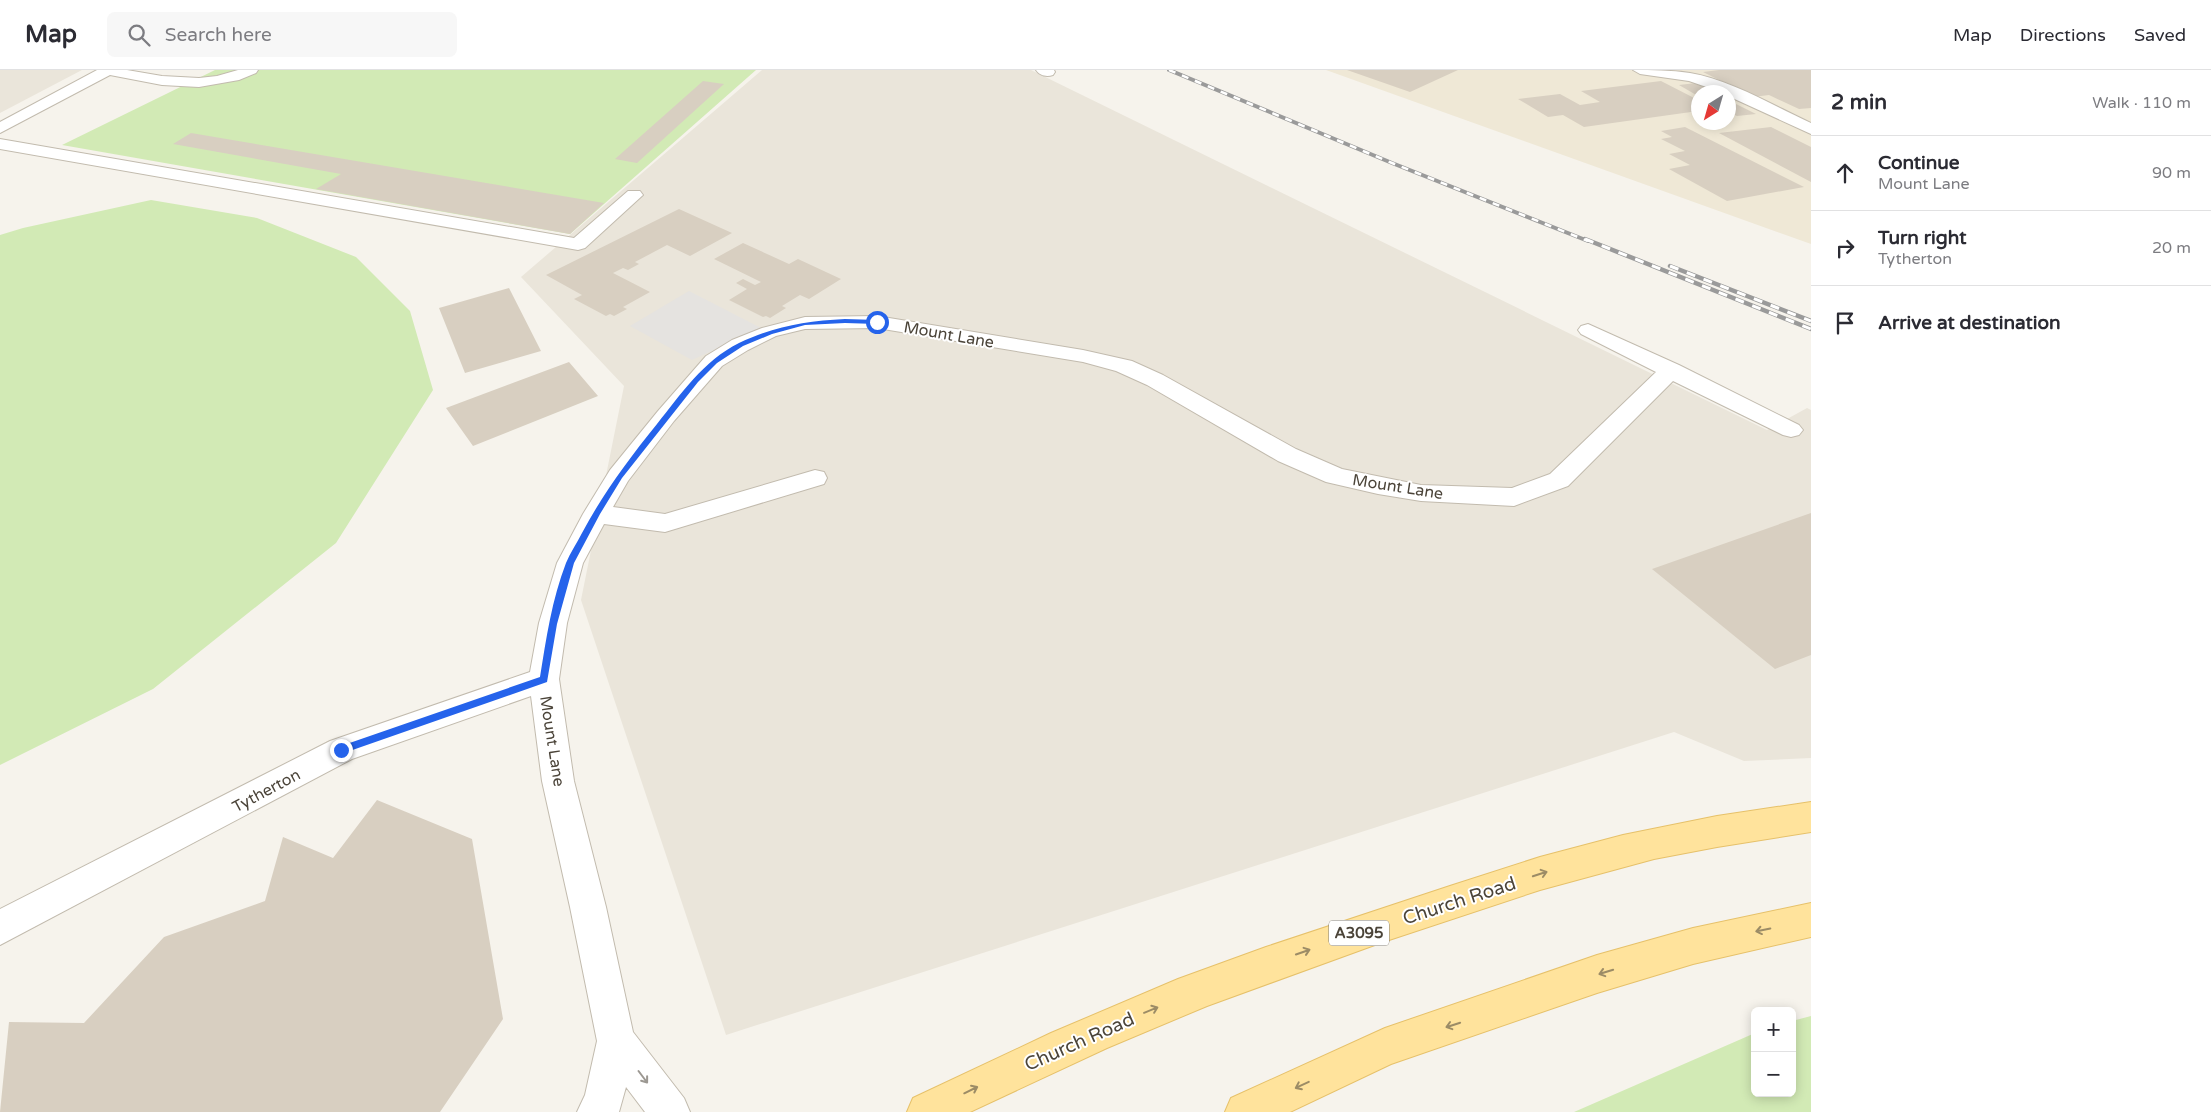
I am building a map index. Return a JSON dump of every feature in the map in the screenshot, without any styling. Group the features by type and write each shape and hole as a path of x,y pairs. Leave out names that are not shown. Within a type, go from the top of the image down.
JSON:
{"main road":[{"name":"Church Road","path":"927,1112 1009,1072 1151,1010 1295,955 1449,903 1563,867 1673,840 1811,817"},
{"path":"1245,1112 1385,1047 1597,974 1693,946 1811,920"}],"street":[{"path":"0,128 108,70 138,78 201,83 227,80 250,70"},
{"path":"1640,70 1691,78 1717,85 1811,129"},
{"path":"0,144 578,244 634,195"},
{"name":"Mount Lane","path":"597,1112 603,1102 616,1042 588,907 558,782 544,679 553,624 570,563 596,514 619,476 666,416 714,361 740,345 769,332 805,323 845,321 877,322 1083,356 1124,366 1155,380 1287,455 1335,476 1378,486 1430,493 1514,497 1558,480 1671,370"},
{"path":"1588,330 1791,430"},
{"path":"596,514 664,523 815,478"},
{"name":"Tytherton","path":"0,928 341,750 544,679"},
{"name":"Mount Lane","path":"616,1042 670,1112"}],"shaded area":[{"path":"0,70 82,70 0,113"},
{"path":"762,70 1031,70 1767,430 1807,408 1811,410 1811,758 1744,761 1674,732 726,1035 581,600 624,386 521,277"},
{"path":"1326,70 1811,70 1811,244"},
{"path":"689,291 761,328 692,360 630,326"}],"green space":[{"path":"215,70 756,70 570,234 62,145"},
{"path":"151,200 257,218 356,257 410,311 433,390 336,543 153,689 0,765 0,235 23,228"},
{"path":"1811,1016 1811,1112 1574,1112 1751,1035 1751,1097 1796,1097 1796,1020"}],"building":[{"path":"1347,70 1458,70 1410,92"},
{"path":"1719,70 1811,70 1811,108 1799,109 1769,95 1753,97 1736,88 1736,85 1729,85 1703,72"},
{"path":"703,81 724,84 637,163 615,159"},
{"path":"1661,81 1691,96 1691,112 1584,127 1563,115 1548,117 1518,99 1560,94 1580,105 1600,102 1581,91"},
{"path":"1696,83 1700,85 1691,85 1691,92 1679,85"},
{"path":"1736,104 1756,114 1737,116"},
{"path":"1685,127 1804,187 1727,201 1669,169 1690,165 1669,154 1685,151 1661,139 1672,137 1661,131"},
{"path":"1771,127 1811,147 1811,182 1719,133"},
{"path":"191,133 604,203 570,234 316,189 341,174 173,144"},
{"path":"679,209 732,233 690,256 667,245 635,262 639,264 628,270 623,268 613,273 650,292 623,307 627,309 614,316 610,314 606,316 574,299 582,295 546,275"},
{"path":"743,243 789,264 798,259 841,279 809,299 800,295 782,306 786,308 770,318 763,317 729,300 747,289 736,283 743,279 755,285 761,282 714,259"},
{"path":"509,288 541,351 465,373 439,308"},
{"path":"569,362 598,396 473,446 446,408"},
{"path":"1811,513 1811,655 1775,669 1652,569"},
{"path":"377,800 472,839 503,1019 440,1112 0,1112 9,1022 84,1023 164,937 265,901 283,837 333,858"}],"railway":[{"path":"1169,70 1392,163 1588,241"},
{"path":"1585,239 1811,329"},
{"path":"1670,266 1811,321"}],"route":[{"path":"341,750 544,679 553,624 570,563 596,514 619,476 695,380 714,361 740,345 769,332 805,323 877,322"}]}
